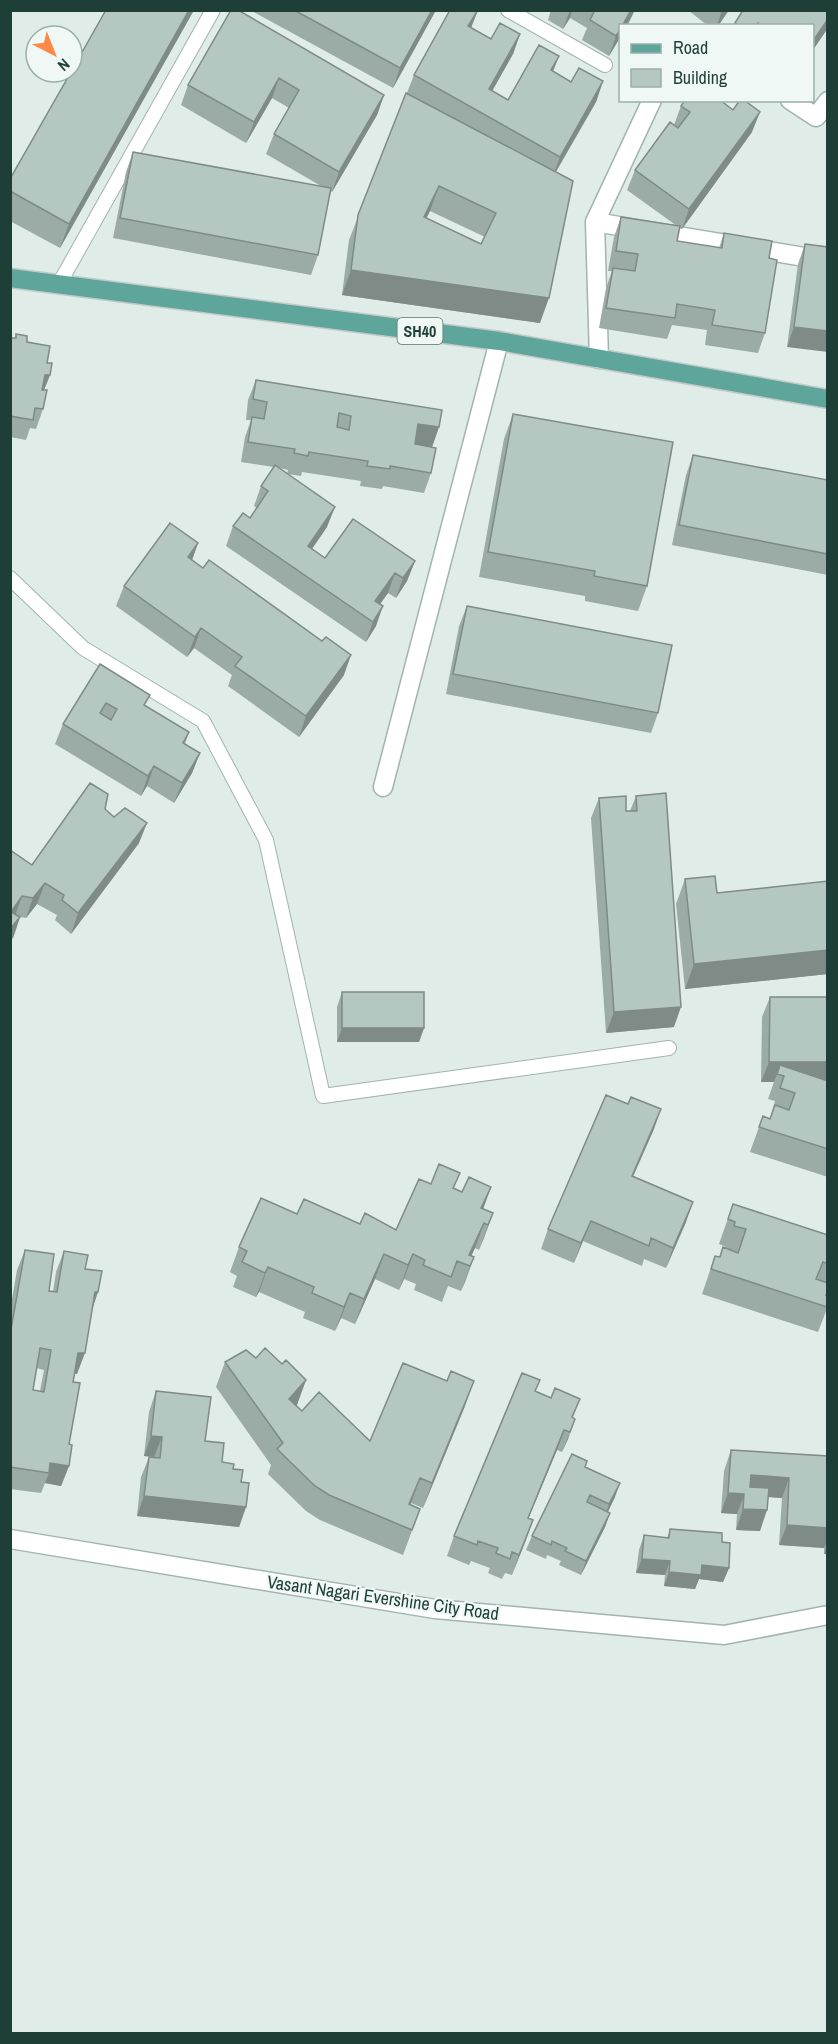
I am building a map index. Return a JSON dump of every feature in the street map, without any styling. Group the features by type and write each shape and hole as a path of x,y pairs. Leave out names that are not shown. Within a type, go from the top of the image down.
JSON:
{"main road":[{"name":"SH40","path":"10,278 499,341 828,399"}],"street":[{"path":"793,102 816,117 828,101"},
{"path":"599,359 595,222 651,102"},
{"path":"595,222 828,261"},
{"path":"383,787 499,341"},
{"name":"Vasant Nagari Evershine City Road","path":"10,1539 435,1609 724,1635 828,1615"}],"lane":[{"path":"59,284 213,10"},
{"path":"508,10 604,65"},
{"path":"10,578 83,648 203,722 266,840 323,1096 669,1048"}],"building":[{"path":"106,10 189,10 69,224 10,191 10,179 64,84 84,84 84,49"},
{"path":"231,10 238,10 384,95 339,172 274,134 299,90 279,78 254,122 188,85"},
{"path":"294,10 432,10 400,68"},
{"path":"450,10 478,10 468,26 491,39 500,23 520,34 489,89 508,100 539,45 559,56 551,70 571,82 579,68 603,81 560,157 414,75"},
{"path":"595,10 631,10 623,24 619,24 616,36 590,20"},
{"path":"743,10 828,10 828,19 814,40 814,24 735,23"},
{"path":"406,93 573,181 549,298 351,270 358,215","holes":["439,186 496,213 481,244 424,217"]},
{"path":"684,102 723,102 733,110 739,102 747,102 760,112 689,209 635,170 670,122 678,128 690,112 681,106"},
{"path":"133,152 331,188 318,255 120,218"},
{"path":"621,217 680,226 677,241 722,248 724,233 772,241 769,258 777,260 765,333 712,325 715,310 677,304 675,318 606,308 613,268 635,271 638,254 616,251"},
{"path":"805,244 828,247 828,331 794,327"},
{"path":"16,334 27,336 27,342 50,346 47,363 52,363 50,375 45,375 42,390 47,390 43,409 35,408 33,420 10,416 10,338 16,338"},
{"path":"256,380 442,410 439,427 418,424 415,444 436,448 431,473 390,466 390,469 367,466 368,461 309,452 308,456 294,453 295,449 248,442 252,417 264,419 267,402 253,399","holes":["339,413 351,416 349,430 337,427"]},
{"path":"513,414 673,442 647,586 594,576 595,571 488,552"},
{"path":"693,455 828,480 828,554 679,525"},
{"path":"275,465 335,507 308,546 325,558 353,519 415,561 403,578 395,573 375,601 383,606 373,622 233,526 243,513 250,518 268,491 261,486"},
{"path":"170,523 198,543 188,557 203,568 209,560 322,641 326,637 351,655 306,716 235,666 242,657 201,628 195,637 124,586"},
{"path":"467,606 672,645 658,713 453,674"},
{"path":"100,664 150,695 144,705 189,732 183,743 200,753 182,783 154,766 148,776 63,724","holes":["106,703 117,709 111,720 100,713"]},
{"path":"90,783 108,794 105,809 114,817 125,808 147,823 78,913 62,900 64,895 45,883 33,898 22,896 11,912 20,917 10,929 10,850 32,865"},
{"path":"666,793 681,1007 614,1012 599,798 626,796 626,811 637,811 636,796"},
{"path":"715,876 717,893 828,881 828,950 694,964 685,879"},
{"path":"342,992 424,992 424,1028 342,1028"},
{"path":"770,997 828,997 828,1062 769,1062"},
{"path":"780,1065 828,1081 828,1149 759,1127 763,1116 770,1119 775,1105 789,1110 795,1093 780,1088 784,1076 777,1074"},
{"path":"606,1095 628,1104 631,1097 661,1109 632,1176 693,1202 673,1248 651,1238 649,1246 591,1221 581,1243 548,1229"},
{"path":"439,1164 460,1173 453,1188 462,1192 469,1177 491,1187 481,1208 493,1213 488,1225 484,1223 469,1255 474,1257 470,1266 457,1261 451,1277 423,1265 425,1260 413,1254 408,1265 384,1254 364,1299 350,1293 344,1307 312,1293 314,1287 268,1267 265,1273 242,1262 247,1251 239,1247 261,1198 297,1214 304,1199 360,1224 365,1213 396,1230 419,1179 431,1184"},
{"path":"733,1204 828,1235 828,1264 823,1262 816,1279 828,1283 827,1307 711,1269 715,1256 720,1257 723,1247 738,1253 746,1229 734,1226 735,1222 728,1219"},
{"path":"25,1250 54,1254 49,1291 57,1292 64,1251 88,1255 85,1269 102,1271 98,1292 95,1292 85,1353 78,1353 73,1382 80,1383 69,1444 72,1445 69,1466 50,1463 49,1473 10,1467 10,1335","holes":["40,1348 51,1350 44,1392 33,1390"]},
{"path":"265,1348 282,1364 286,1360 306,1380 289,1399 302,1411 319,1392 370,1441 403,1363 447,1381 451,1371 474,1381 432,1483 420,1478 409,1504 420,1509 412,1530 329,1495 315,1486 277,1449 283,1443 225,1362 246,1350 256,1358"},
{"path":"522,1373 540,1380 535,1391 551,1398 555,1388 580,1399 572,1417 575,1419 570,1432 564,1430 528,1518 533,1520 519,1555 512,1552 510,1559 496,1553 498,1548 478,1541 477,1545 454,1536"},
{"path":"156,1391 211,1397 205,1441 224,1443 222,1462 234,1464 233,1469 243,1470 241,1482 249,1483 246,1507 144,1496 149,1457 160,1458 162,1437 151,1436"},
{"path":"731,1450 828,1456 828,1528 787,1525 789,1478 751,1475 750,1487 769,1488 767,1510 743,1509 744,1494 728,1493"},
{"path":"572,1454 587,1461 585,1467 620,1483 609,1504 590,1495 587,1502 610,1513 586,1561 565,1551 567,1548 552,1541 551,1545 532,1536"},
{"path":"670,1529 722,1533 722,1542 730,1543 729,1568 702,1565 701,1575 669,1572 670,1561 642,1559 644,1535 669,1538"}]}
